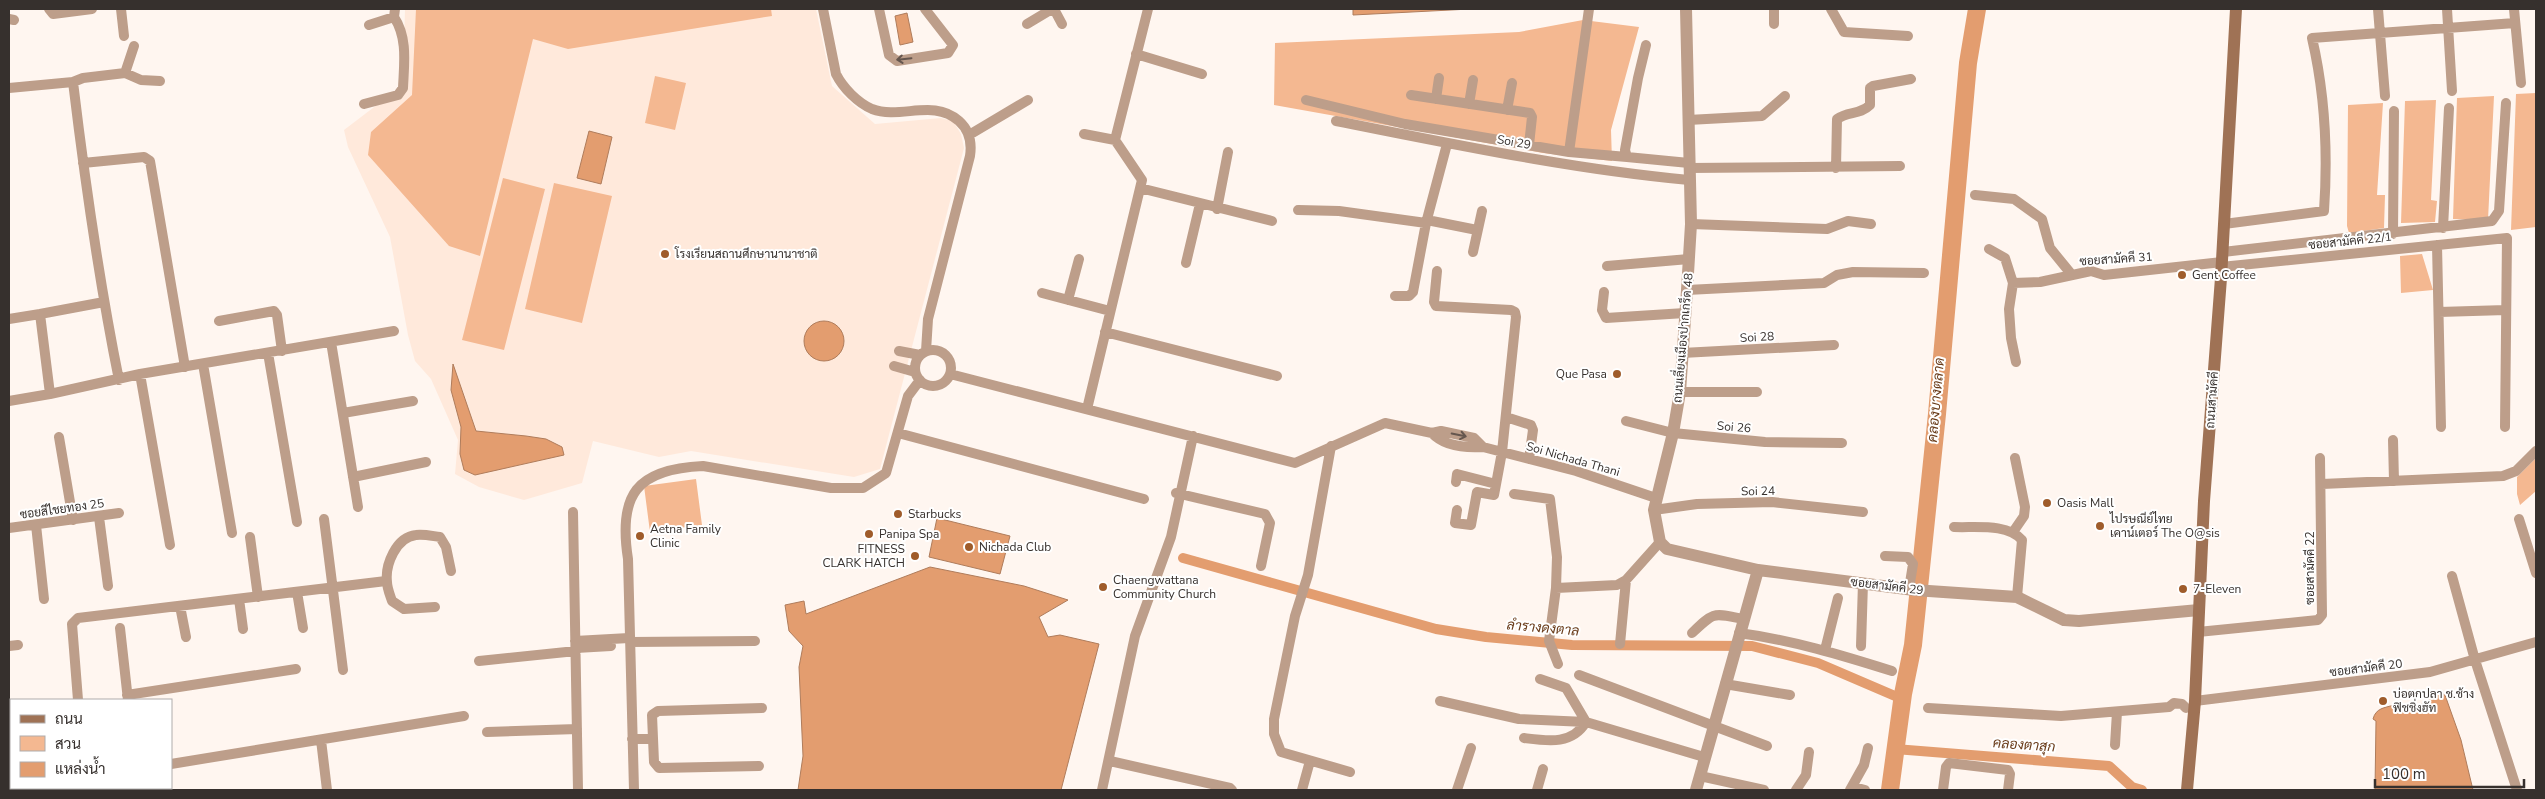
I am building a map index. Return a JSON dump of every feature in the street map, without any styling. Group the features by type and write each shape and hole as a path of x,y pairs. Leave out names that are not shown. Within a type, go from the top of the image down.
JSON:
{"main road":[{"name":"ถนนสามัคคี","path":"2187,790 2198,632 2204,501 2222,260 2236,9"}],"street":[{"path":"49,9 53,14 92,9"},
{"path":"120,9 124,36"},
{"path":"634,790 625,511 635,489 659,474 684,466 703,466 831,488 863,488 886,473 908,396 918,376 916,362 923,353 928,319 970,156 969,135 963,124 943,110 885,111 873,109 862,103 840,82 836,74 823,9"},
{"path":"879,9 889,55 897,61 948,53 952,50 953,45 947,35 925,9"},
{"path":"1027,24 1053,9 1062,24"},
{"path":"1115,140 1148,9"},
{"path":"1569,152 1588,9"},
{"name":"ถนนเลี่ยงเมืองปากเกร็ด 48","path":"1660,542 1655,504 1673,433 1680,392 1691,224 1686,9"},
{"path":"1774,9 1774,24"},
{"path":"1831,9 1844,32 1908,36"},
{"path":"2378,9 2385,96"},
{"path":"2447,9 2452,91"},
{"path":"2514,9 2520,83"},
{"path":"364,104 398,95 403,88 403,38 394,13 369,25"},
{"path":"2224,224 2324,211 2327,163 2319,69 2312,38 2515,23"},
{"path":"1627,157 1625,150 1646,45"},
{"path":"125,73 134,46"},
{"path":"1136,54 1202,74"},
{"path":"9,88 73,82 83,78 125,73 142,80 160,80"},
{"path":"1436,99 1439,78"},
{"path":"1836,168 1837,119 1842,116 1862,113 1870,106 1870,88 1873,86 1912,79"},
{"path":"1469,104 1473,80"},
{"path":"73,82 82,163 104,302 119,380"},
{"path":"1507,110 1512,83"},
{"path":"1410,96 1530,113 1532,117 1528,145"},
{"path":"1688,120 1762,116 1785,96"},
{"path":"969,135 1028,100"},
{"path":"1306,100 1405,124 1569,152 1627,157 1689,170 1900,166"},
{"path":"2222,260 2492,221 2496,218 2499,210 2506,103"},
{"path":"2443,228 2449,108"},
{"path":"2393,234 2394,111"},
{"name":"Soi 29","path":"1336,121 1447,144 1616,172 1689,170"},
{"path":"1084,134 1115,140 1142,180 1087,409"},
{"path":"1395,296 1409,296 1413,292 1427,222 1447,144"},
{"path":"1217,209 1228,152"},
{"path":"82,163 144,157 150,161 185,367"},
{"path":"1140,188 1217,209 1272,221"},
{"path":"1975,195 2014,199 2042,219 2050,248 2072,275"},
{"path":"1186,263 1200,204"},
{"path":"1298,210 1339,211 1477,230"},
{"path":"1473,252 1482,211"},
{"path":"1691,224 1827,229 1848,221 1871,224"},
{"name":"ซอยสามัคคี 22/1","path":"2222,260 2438,245 2481,239 2507,238 2506,310"},
{"path":"2438,245 2440,427"},
{"path":"1988,249 2005,258 2013,283 2010,309 2011,338 2016,362"},
{"path":"1068,300 1079,258"},
{"path":"1606,266 1689,259"},
{"name":"ซอยสามัคคี 31","path":"2013,283 2040,282 2091,271 2104,275 2222,260"},
{"path":"1437,271 1434,302 1436,306 1515,312 1516,317 1502,452 1494,495 1477,492 1470,525 1455,522 1457,510"},
{"path":"1687,290 1824,283 1837,275 1853,272 1924,273"},
{"path":"1604,292 1602,310 1606,318 1685,313"},
{"path":"1042,293 1110,311"},
{"path":"9,319 104,302"},
{"path":"2439,312 2506,310 2506,427"},
{"path":"219,321 274,311 282,351"},
{"path":"40,314 50,394"},
{"path":"9,401 119,380 140,374 394,331"},
{"path":"1105,332 1277,376"},
{"path":"331,342 358,506"},
{"name":"Soi 28","path":"1682,353 1834,345"},
{"path":"894,366 918,376 927,385 936,386 947,380 950,374 949,359 943,352 936,350 923,353 899,351"},
{"path":"268,353 297,522"},
{"path":"203,364 232,532"},
{"path":"140,374 170,545"},
{"name":"Soi Nichada Thani","path":"950,374 1296,463 1385,423 1432,433 1440,441 1471,448 1483,447 1576,471 1655,504"},
{"path":"1680,392 1757,392"},
{"path":"343,413 413,401"},
{"path":"1506,417 1531,425 1529,459"},
{"name":"Soi 26","path":"1626,421 1673,433 1765,442 1842,443"},
{"path":"898,433 1144,498"},
{"path":"59,436 73,520"},
{"path":"1102,790 1110,761 1135,636 1171,537 1193,436"},
{"path":"2393,440 2394,481"},
{"path":"1331,446 1308,575 1295,616 1274,718 1274,734 1281,752 1310,762 1350,772"},
{"path":"2322,484 2503,476 2516,471 2536,451"},
{"path":"2013,532 2024,516 2025,507 2014,458"},
{"name":"ซอยสามัคคี 22","path":"2198,632 2318,620 2323,609 2320,458"},
{"path":"353,477 426,462"},
{"path":"1456,482 1457,474 1496,484"},
{"path":"1179,494 1265,514 1270,523 1261,566"},
{"path":"1514,494 1550,499 1557,557 1556,588 1549,642 1558,664"},
{"name":"Soi 24","path":"1655,504 1772,502 1863,512"},
{"path":"573,512 578,790"},
{"name":"ซอยสีไชยทอง 25","path":"9,528 119,513"},
{"path":"99,517 108,586"},
{"path":"2519,518 2536,573"},
{"path":"324,519 343,670"},
{"path":"36,525 44,599"},
{"path":"1954,527 2013,532 2022,540 2017,597 2064,620 2071,621 2199,610"},
{"path":"434,607 413,610 396,606 392,601 386,581 391,558 400,543 415,535 435,536 443,540 451,571"},
{"path":"250,537 258,597"},
{"path":"1556,588 1612,587 1626,580 1660,542 1667,549 1758,570 1712,727 1696,790"},
{"path":"1885,556 1908,557 1911,560 1913,564 1912,590"},
{"name":"ซอยสามัคคี 29","path":"1758,570 1912,590 2017,597"},
{"path":"2452,576 2475,660 2516,790"},
{"path":"1620,644 1626,580"},
{"path":"78,699 72,624 78,618 386,581"},
{"path":"1861,646 1863,583"},
{"path":"297,592 303,628"},
{"path":"1825,650 1838,598"},
{"path":"239,599 244,629"},
{"path":"180,606 186,636"},
{"path":"1692,633 1710,615 1718,614 1743,619"},
{"path":"120,628 127,698 296,669"},
{"path":"1736,643 1768,637 1825,650 1892,671"},
{"path":"479,661 629,641 755,640"},
{"name":"ซอยสามัคคี 20","path":"2118,712 2169,707 2174,703 2192,705 2430,672 2536,642"},
{"path":"1580,675 1712,727 1767,746"},
{"path":"1540,679 1566,688 1586,722"},
{"path":"1725,684 1790,695"},
{"path":"1440,701 1519,719 1586,722 1704,756"},
{"path":"759,766 659,768 654,762 652,715 658,711 762,708"},
{"path":"1928,708 2061,716 2118,712 2115,744"},
{"path":"172,764 464,716"},
{"path":"1524,738 1547,741 1563,740 1580,732 1586,722"},
{"path":"487,732 577,729"},
{"path":"632,739 653,739"},
{"path":"321,740 327,790"},
{"path":"1456,790 1471,748"},
{"path":"1865,790 1852,789 1864,765 1868,748"},
{"path":"1796,790 1806,775 1809,752"},
{"path":"1110,761 1232,790"},
{"path":"1302,790 1310,762"},
{"path":"1943,790 1946,767 1949,764 2008,770 2010,774 2008,790"},
{"path":"1537,790 1543,769"},
{"path":"1700,776 1764,790"}],"shaded area":[{"name":"โรงเรียนสถานศึกษานานาชาติ","path":"405,9 816,9 832,86 875,124 941,118 953,121 961,134 964,148 880,469 854,477 691,451 659,457 593,441 582,483 524,500 479,487 455,474 458,440 431,379 415,361 408,335 390,237 348,147 344,130 403,85"}],"green space":[{"path":"416,9 771,9 772,16 568,49 533,39 480,256 449,246 368,155 371,132 412,95"},
{"path":"1583,20 1639,27 1611,130 1612,161 1543,153 1274,105 1275,43 1519,32"},
{"path":"655,76 686,83 675,130 645,123"},
{"path":"2536,93 2536,227 2511,230 2516,94"},
{"path":"2494,96 2488,220 2453,219 2457,98"},
{"path":"2436,100 2431,200 2437,201 2435,222 2401,223 2405,101"},
{"path":"2383,103 2377,195 2385,195 2384,228 2349,233 2347,226 2348,105"},
{"path":"503,178 545,189 504,350 462,340"},
{"path":"554,183 612,196 582,323 525,309"},
{"path":"2422,254 2433,290 2401,293 2400,256"},
{"path":"2536,458 2536,491 2520,505 2517,494 2517,477"},
{"path":"696,479 702,525 650,532 644,486"}],"water":[{"path":"1353,9 1470,9 1353,15"},
{"path":"907,13 913,42 900,45 895,16"},
{"path":"589,131 612,137 601,184 577,178"},
{"path":"824,321 838,327 844,341 838,355 824,361 810,355 804,341 810,327"},
{"path":"453,364 476,431 546,439 562,447 564,455 475,475 464,470 460,454 461,427 451,390"},
{"name":"Nichada Club","path":"937,518 1010,536 1000,574 929,557"},
{"path":"930,567 1024,586 1068,600 1039,617 1048,637 1060,635 1099,644 1061,790 798,790 803,756 799,667 803,646 789,631 785,605 804,601 806,614"},
{"path":"2440,692 2445,695 2461,740 2473,790 2375,790 2376,721 2373,719 2374,715 2381,709 2394,705 2396,713 2418,710 2418,705 2429,703 2429,693"}],"waterway":[{"name":"คลองบางตลาด","path":"1890,790 1903,694 1913,645 1937,414 1968,63 1977,9"},
{"name":"ลำรางดงตาล","path":"1183,558 1436,629 1486,637 1572,645 1752,646 1818,663 1902,699"},
{"name":"คลองตาสุก","path":"1895,749 2109,766 2132,787 2142,790"}],"place":[{"name":"โรงเรียนสถานศึกษานานาชาติ","path":"665,254"},
{"name":"Gent Coffee","path":"2182,275"},
{"name":"Que Pasa","path":"1617,374"},
{"name":"Oasis Mall","path":"2047,503"},
{"name":"Starbucks","path":"898,514"},
{"name":"ไปรษณีย์ไทย เคาน์เตอร์ The O@sis","path":"2100,526"},
{"name":"Panipa Spa","path":"869,534"},
{"name":"Aetna Family Clinic","path":"640,536"},
{"name":"Nichada Club","path":"969,547"},
{"name":"FITNESS CLARK HATCH","path":"915,556"},
{"name":"Chaengwattana Community Church","path":"1103,587"},
{"name":"7-Eleven","path":"2183,589"},
{"name":"บ่อตกปลา ช.ช้าง ฟิชชิ่งฮัท","path":"2383,701"}]}
